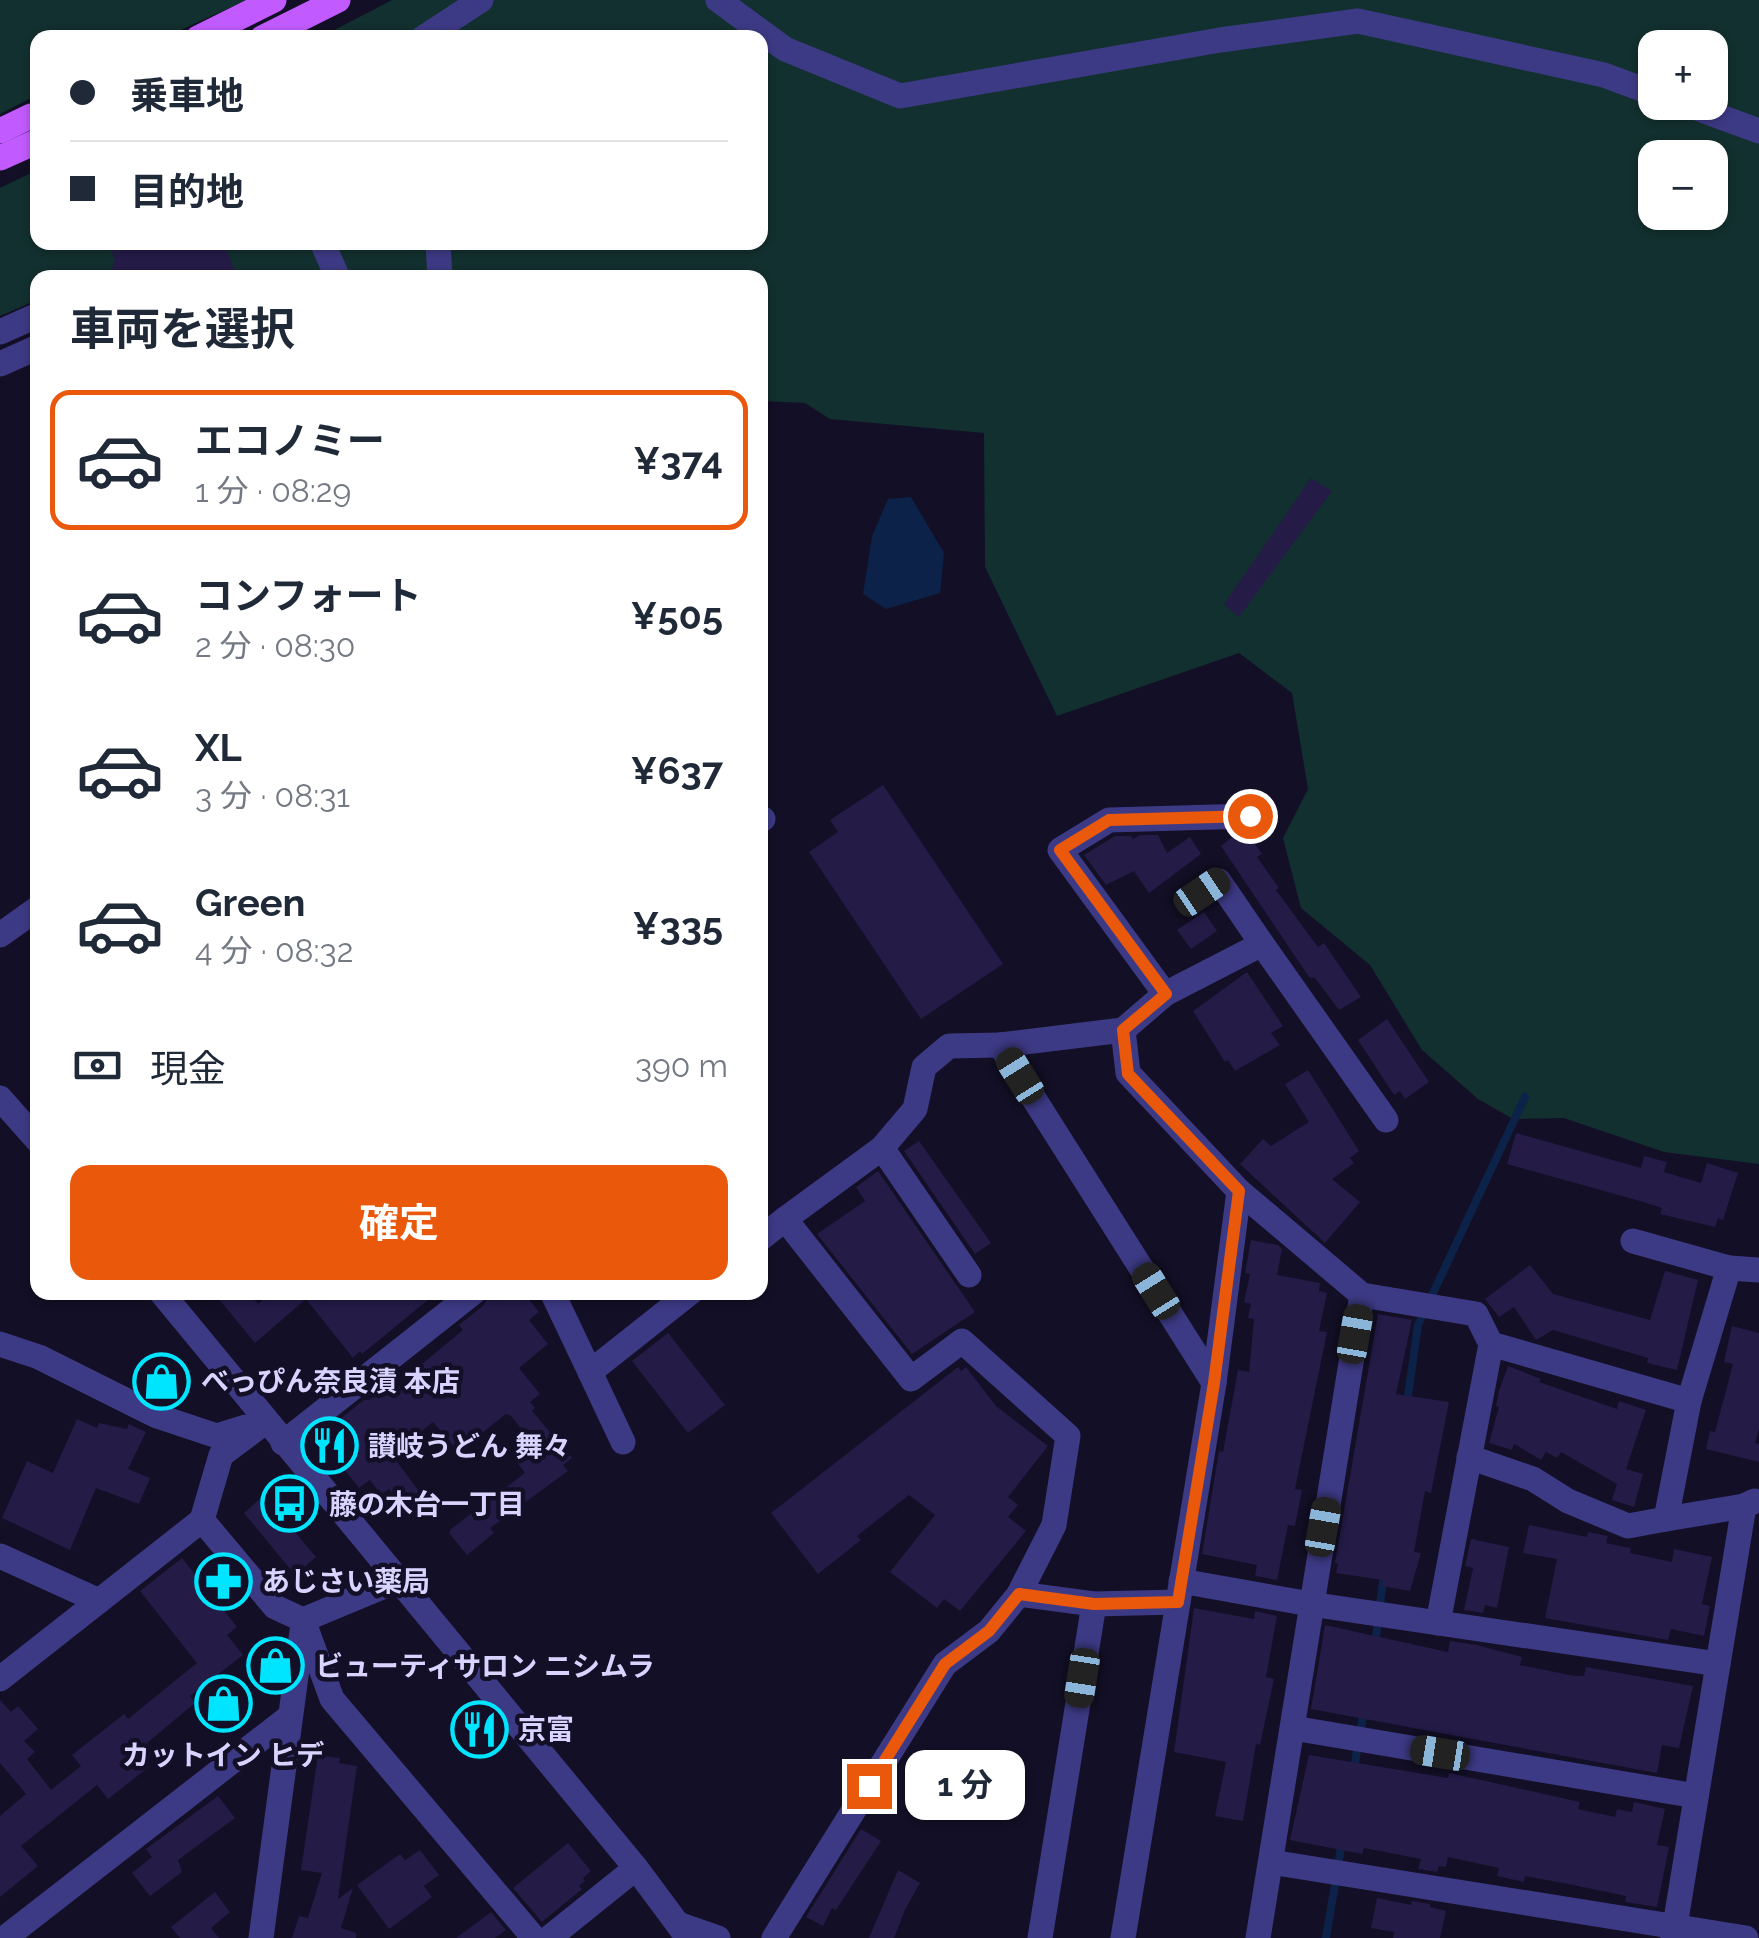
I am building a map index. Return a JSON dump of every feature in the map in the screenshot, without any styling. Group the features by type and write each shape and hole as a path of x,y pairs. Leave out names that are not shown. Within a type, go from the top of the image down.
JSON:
{"main road":[{"path":"214,30 274,0"},
{"path":"278,30 338,0"},
{"path":"0,130 30,129"},
{"path":"0,158 30,132"}],"street":[{"path":"435,30 481,0"},
{"path":"718,0 759,30"},
{"path":"768,37 785,49 900,96 1358,20 1604,75 1638,88"},
{"path":"1728,120 1759,131"},
{"path":"0,332 30,319"},
{"path":"0,364 30,351"},
{"path":"1166,994 1060,850 1109,820 1250,816"},
{"path":"1202,892 1220,880 1386,1120"},
{"path":"0,935 30,914"},
{"path":"768,1233 882,1148 915,1108 924,1067 949,1046 1000,1045 1123,1030 1166,994 1262,944"},
{"path":"1123,1030 1128,1074 1239,1191 1362,1296 1476,1314 1491,1344 1438,1624"},
{"path":"1000,1045 1214,1383"},
{"path":"0,1098 30,1132"},
{"path":"882,1148 969,1276"},
{"path":"1123,1938 1214,1383 1239,1191"},
{"path":"774,1938 945,1664 989,1631 1019,1594 1054,1525 1068,1436 962,1340 911,1379 785,1219"},
{"path":"1633,1240 1729,1268 1759,1270"},
{"path":"1666,1520 1689,1401 1729,1268"},
{"path":"1258,1938 1362,1296"},
{"path":"167,1300 636,1868 683,1931 718,1938"},
{"path":"283,1444 464,1300"},
{"path":"556,1300 622,1442"},
{"path":"590,1372 682,1300"},
{"path":"0,1344 39,1357 156,1416 217,1436 265,1422"},
{"path":"1491,1344 1689,1401"},
{"path":"0,1679 202,1520 220,1455 265,1422"},
{"path":"1470,1458 1533,1479 1568,1501 1628,1526 1752,1503 1718,1664 1674,1932"},
{"path":"202,1520 276,1607 304,1620 332,1699 534,1938"},
{"path":"0,1556 99,1601"},
{"path":"304,1620 399,1580"},
{"path":"1019,1594 1094,1604 1180,1591 1310,1604 1718,1664"},
{"path":"1040,1938 1094,1604"},
{"path":"260,1938 304,1620"},
{"path":"4,1938 289,1716"},
{"path":"1292,1728 1696,1796"},
{"path":"1271,1862 1674,1932 1746,1938"},
{"path":"550,1938 636,1868"}],"green space":[{"path":"0,0 247,0 181,30 30,30 30,99 0,114"},
{"path":"392,0 1759,0 1759,1164 1664,1152 1564,1118 1513,1119 1478,1099 1422,1050 1370,965 1301,908 1283,838 1308,789 1292,693 1239,653 1057,716 985,567 984,433 830,419 805,403 768,401 768,270 30,270 30,303 0,316 0,188 30,173 30,250 768,250 768,30 334,30"}],"water":[{"path":"911,497 944,553 940,593 886,609 863,594 872,536 888,499"}],"building":[{"path":"111,250 226,250 235,270 111,270 115,260"},
{"path":"1311,478 1332,491 1239,617 1224,604"},
{"path":"883,785 1003,964 921,1019 809,852 838,832 830,820"},
{"path":"1236,834 1240,840 1248,834 1262,854 1257,857 1279,888 1276,890 1318,947 1324,943 1361,997 1339,1010 1315,978 1309,977 1221,846"},
{"path":"1158,835 1167,853 1190,837 1201,854 1149,893 1134,871 1106,885 1084,855 1115,836 1133,839"},
{"path":"1204,912 1217,931 1191,949 1177,930"},
{"path":"1247,972 1283,1026 1271,1033 1280,1045 1235,1071 1228,1060 1225,1062 1193,1011"},
{"path":"1387,1019 1429,1082 1405,1099 1400,1091 1394,1095 1358,1040"},
{"path":"1308,1070 1359,1151 1350,1158 1354,1163 1332,1179 1360,1202 1325,1243 1240,1164 1263,1139 1271,1146 1309,1122 1285,1084"},
{"path":"1516,1133 1641,1168 1644,1156 1667,1162 1664,1172 1701,1183 1707,1163 1738,1173 1723,1220 1718,1218 1715,1227 1660,1214 1662,1208 1507,1164"},
{"path":"919,1141 991,1243 975,1254 904,1151"},
{"path":"878,1171 975,1312 912,1354 817,1234 865,1201 856,1187"},
{"path":"1251,1240 1282,1249 1277,1275 1320,1283 1319,1291 1327,1293 1319,1331 1327,1332 1295,1489 1302,1490 1295,1526 1288,1525 1277,1580 1255,1576 1257,1565 1202,1554 1219,1451 1223,1452 1238,1370 1249,1372 1254,1319 1248,1318 1251,1304 1244,1302"},
{"path":"1530,1265 1553,1294 1650,1320 1665,1271 1698,1280 1677,1370 1553,1330 1536,1340 1514,1307 1499,1317 1485,1299"},
{"path":"220,1300 255,1300 258,1304 263,1300 305,1300 255,1343"},
{"path":"307,1300 428,1300 362,1354 360,1351 353,1358"},
{"path":"486,1300 529,1300 539,1312 529,1320 548,1344 519,1368 540,1394 530,1402 535,1408 532,1411 572,1458 563,1465 568,1471 490,1528 494,1533 467,1555 449,1533 451,1529 525,1473 516,1461 535,1446 511,1416 506,1414 458,1452 433,1422 392,1455 427,1502 409,1516 389,1489 381,1495 370,1480 359,1488 318,1436 364,1400 390,1384 394,1390 424,1367 422,1364 463,1330 459,1325"},
{"path":"1378,1314 1412,1320 1396,1394 1449,1402 1431,1493 1425,1491 1414,1552 1421,1553 1410,1591 1382,1586 1383,1580 1336,1573"},
{"path":"1732,1326 1759,1333 1759,1428 1755,1443 1759,1444 1759,1462 1706,1449 1710,1431 1715,1432 1733,1364 1724,1362"},
{"path":"668,1333 725,1405 688,1433 632,1361"},
{"path":"1508,1366 1541,1379 1539,1382 1617,1409 1619,1401 1646,1410 1626,1469 1643,1474 1634,1507 1612,1500 1617,1484 1561,1452 1557,1458 1546,1452 1541,1460 1514,1444 1512,1450 1489,1443"},
{"path":"958,1367 961,1371 966,1367 996,1406 1048,1446 1008,1497 1018,1505 1008,1517 1026,1531 960,1611 944,1599 937,1608 890,1572 935,1515 909,1495 857,1536 861,1540 818,1574 771,1513"},
{"path":"77,1419 97,1428 99,1423 127,1429 129,1424 146,1432 128,1469 150,1478 139,1504 96,1488 70,1550 2,1518 27,1461 53,1473"},
{"path":"264,1495 316,1557 295,1575 244,1513"},
{"path":"1529,1525 1587,1537 1588,1532 1608,1536 1606,1543 1631,1548 1630,1553 1672,1562 1674,1549 1712,1557 1702,1604 1710,1606 1704,1636 1671,1629 1668,1640 1545,1618 1557,1559 1523,1553"},
{"path":"1471,1539 1509,1547 1497,1608 1485,1605 1483,1613 1464,1610 1473,1568 1465,1566"},
{"path":"182,1558 237,1627 227,1635 243,1655 190,1696 195,1703 147,1743 152,1749 141,1757 149,1767 108,1799 97,1785 21,1846 38,1866 0,1897 0,1816 26,1794 0,1763 0,1700 11,1712 18,1706 38,1729 24,1741 35,1752 27,1759 51,1790 81,1766 72,1755 124,1714 128,1719 197,1663 140,1591"},
{"path":"1194,1608 1254,1619 1255,1611 1277,1616 1266,1677 1274,1679 1260,1745 1256,1744 1243,1821 1215,1816 1226,1762 1174,1752"},
{"path":"1325,1625 1448,1652 1450,1641 1477,1645 1522,1657 1520,1665 1575,1676 1584,1676 1586,1667 1693,1686 1679,1748 1662,1745 1657,1773 1311,1709"},
{"path":"318,1755 340,1758 339,1763 357,1766 338,1899 353,1888 341,1928 356,1933 356,1938 292,1938 299,1916 308,1918 322,1873 301,1870"},
{"path":"1309,1755 1448,1778 1449,1773 1580,1802 1578,1809 1615,1817 1617,1809 1632,1812 1634,1802 1665,1809 1657,1845 1669,1847 1657,1907 1625,1902 1626,1896 1568,1884 1525,1876 1524,1882 1497,1876 1499,1868 1448,1857 1446,1867 1439,1866 1437,1872 1418,1869 1421,1859 1364,1848 1362,1854 1290,1840"},
{"path":"218,1796 235,1818 178,1860 182,1872 150,1896 132,1873 152,1857 146,1849"},
{"path":"861,1829 881,1841 823,1926 806,1917"},
{"path":"568,1843 591,1871 579,1886 582,1889 542,1922 513,1888"},
{"path":"420,1850 439,1875 424,1886 432,1897 389,1929 357,1885 400,1854 405,1860"},
{"path":"898,1870 920,1883 894,1938 869,1938"},
{"path":"215,1892 230,1912 211,1928 219,1938 180,1938 171,1927"},
{"path":"1377,1898 1411,1905 1412,1901 1430,1904 1446,1911 1440,1938 1393,1938 1394,1932 1371,1928"},
{"path":"491,1912 506,1930 495,1938 456,1938"}],"waterway":[{"path":"1407,1403 1418,1325 1525,1097"},
{"path":"1375,1645 1383,1580"},
{"path":"1354,1769 1364,1709"},
{"path":"1326,1938 1342,1842"}],"place":[{"name":"べっぴん奈良漬 本店","path":"162,1381"},
{"name":"讃岐うどん 舞々","path":"329,1446"},
{"name":"藤の木台一丁目","path":"290,1504"},
{"name":"あじさい薬局","path":"223,1581"},
{"name":"ビューティサロン ニシムラ","path":"276,1666"},
{"name":"カットイン ヒデ","path":"223,1704"},
{"name":"京富","path":"479,1729"}],"route":[{"path":"869,1786 945,1664 989,1631 1019,1594 1094,1604 1178,1602 1214,1383 1239,1191 1128,1074 1123,1030 1166,994 1060,850 1109,820 1250,816"}]}
